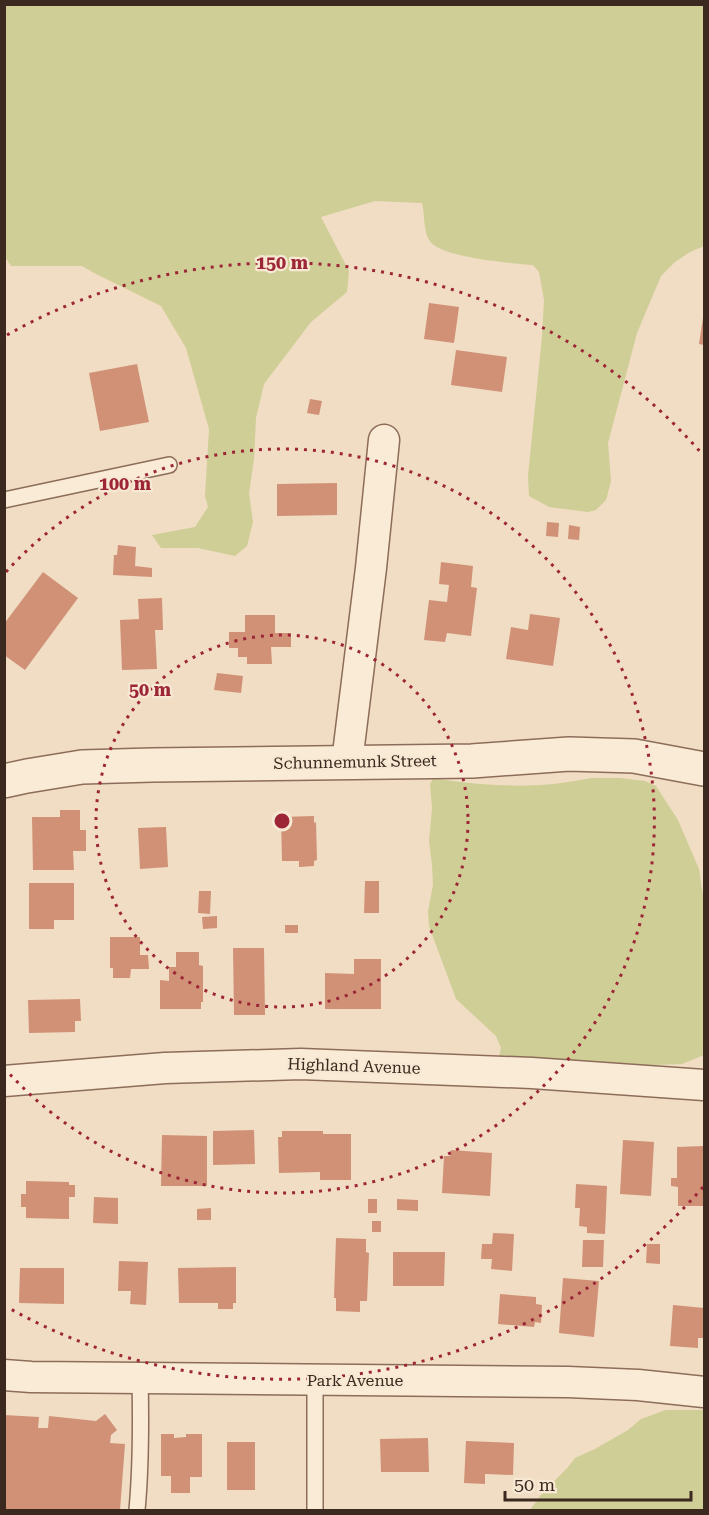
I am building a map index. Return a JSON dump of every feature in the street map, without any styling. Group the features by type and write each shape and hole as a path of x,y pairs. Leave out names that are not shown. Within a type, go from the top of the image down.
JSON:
{"street":[{"path":"347,762 384,440"},
{"name":"Schunnemunk Street","path":"4,781 82,768 472,761 569,754 634,756 705,769"},
{"name":"Highland Avenue","path":"4,1081 165,1068 302,1064 532,1073 705,1085"},
{"name":"Park Avenue","path":"4,1375 568,1382 638,1385 705,1392"}],"lane":[{"path":"4,500 169,465"},
{"path":"137,1510 140,1378"},
{"path":"315,1379 315,1510"}],"shaded area":[{"path":"4,5 704,5 704,246 675,262 661,276 637,333 608,443 611,481 606,500 596,510 588,512 549,507 529,496 528,476 544,300 539,272 533,265 461,255 435,246 429,240 426,231 422,203 375,201 321,217 349,271 347,292 311,322 264,384 256,418 254,459 249,493 253,522 247,546 235,556 198,548 161,548 152,535 195,527 208,507 205,496 209,429 186,348 161,306 82,266 11,266 5,257"},
{"path":"592,778 645,781 656,786 678,820 699,869 704,903 704,1055 682,1064 654,1065 499,1057 501,1048 496,1036 456,999 429,926 428,911 433,885 429,841 432,808 430,784 433,779 515,786 554,784"},
{"path":"666,1410 704,1410 704,1510 530,1510 575,1458 628,1430 641,1419"}],"building":[{"path":"429,303 459,307 454,343 424,339"},
{"path":"704,318 704,345 699,344"},
{"path":"456,350 507,357 502,392 451,385"},
{"path":"137,364 149,422 100,431 89,373"},
{"path":"310,399 322,401 319,415 307,413"},
{"path":"337,483 337,515 277,516 277,484"},
{"path":"547,522 559,523 558,537 546,536"},
{"path":"569,525 580,527 579,540 568,539"},
{"path":"118,545 136,547 135,566 152,568 152,577 113,575 114,555 117,555"},
{"path":"441,562 473,566 471,587 477,588 471,636 447,633 445,642 424,640 429,600 447,602 449,585 439,584"},
{"path":"43,572 78,598 25,670 4,655 4,624"},
{"path":"162,598 163,630 155,630 157,669 122,670 120,620 139,619 138,599"},
{"path":"530,614 560,618 553,666 506,659 511,627 528,630"},
{"path":"245,615 275,615 275,633 291,633 291,647 271,647 272,664 247,664 247,657 238,657 238,648 229,648 229,632 245,632"},
{"path":"217,673 243,676 241,693 214,690"},
{"path":"60,810 80,810 80,830 86,830 86,851 73,851 74,870 33,870 32,817 60,817"},
{"path":"314,816 317,860 314,861 314,866 299,867 299,861 282,861 281,817"},
{"path":"166,827 168,867 140,869 138,828"},
{"path":"365,881 379,881 379,913 364,913"},
{"path":"29,883 74,883 74,920 54,920 54,929 29,929"},
{"path":"199,891 211,891 210,914 198,913"},
{"path":"217,916 217,928 203,929 202,917"},
{"path":"285,925 298,925 298,933 285,933"},
{"path":"110,937 140,937 140,955 148,955 149,969 131,969 130,978 113,978 113,968 110,968"},
{"path":"233,948 264,948 265,1015 234,1015"},
{"path":"176,952 199,952 199,965 203,966 201,1009 160,1009 160,980 169,981 169,967 176,967"},
{"path":"354,959 381,959 381,1009 325,1009 325,973 354,974"},
{"path":"80,999 81,1021 75,1021 75,1032 29,1033 28,1000"},
{"path":"254,1130 255,1164 213,1165 213,1131"},
{"path":"282,1131 351,1134 351,1180 320,1180 320,1172 279,1173 278,1137 282,1137"},
{"path":"162,1135 207,1136 207,1186 161,1186"},
{"path":"623,1140 654,1142 651,1196 620,1194"},
{"path":"704,1146 704,1206 678,1206 678,1187 671,1186 671,1178 677,1178 677,1147"},
{"path":"451,1150 492,1153 490,1196 442,1193 444,1156 450,1156"},
{"path":"26,1181 69,1182 69,1185 75,1185 75,1197 69,1197 69,1219 26,1218 26,1207 21,1207 21,1194 26,1194"},
{"path":"576,1184 607,1186 605,1234 587,1233 587,1227 579,1226 580,1208 575,1208"},
{"path":"94,1197 118,1198 118,1224 93,1223"},
{"path":"368,1199 377,1199 377,1213 368,1213"},
{"path":"397,1199 418,1200 418,1211 397,1210"},
{"path":"211,1208 211,1220 197,1220 197,1209"},
{"path":"372,1221 381,1221 381,1232 372,1232"},
{"path":"493,1233 514,1234 512,1271 491,1269 492,1259 481,1259 482,1244 492,1244"},
{"path":"336,1238 366,1239 366,1252 369,1253 367,1301 360,1301 360,1312 336,1311 336,1298 334,1298"},
{"path":"583,1240 604,1240 603,1267 582,1267"},
{"path":"647,1244 660,1244 660,1264 646,1263"},
{"path":"393,1252 445,1252 444,1286 393,1286"},
{"path":"119,1261 148,1262 146,1305 130,1304 131,1291 118,1291"},
{"path":"236,1267 236,1303 233,1303 233,1309 218,1309 218,1303 179,1303 178,1268"},
{"path":"20,1268 64,1268 64,1304 19,1303"},
{"path":"563,1278 599,1281 594,1337 559,1333"},
{"path":"500,1294 536,1297 536,1304 542,1305 541,1323 535,1322 534,1327 498,1324"},
{"path":"673,1305 704,1308 704,1338 698,1338 698,1348 670,1346"},
{"path":"105,1414 117,1430 111,1435 110,1443 125,1444 120,1510 4,1510 4,1415 39,1417 38,1428 48,1428 49,1416 96,1421"},
{"path":"161,1434 174,1434 174,1438 186,1437 186,1434 202,1434 202,1477 190,1477 190,1493 171,1493 171,1476 161,1476"},
{"path":"428,1438 429,1472 381,1472 380,1439"},
{"path":"466,1441 514,1443 513,1475 485,1474 485,1484 464,1483"},
{"path":"227,1442 255,1442 255,1490 227,1490"}]}
